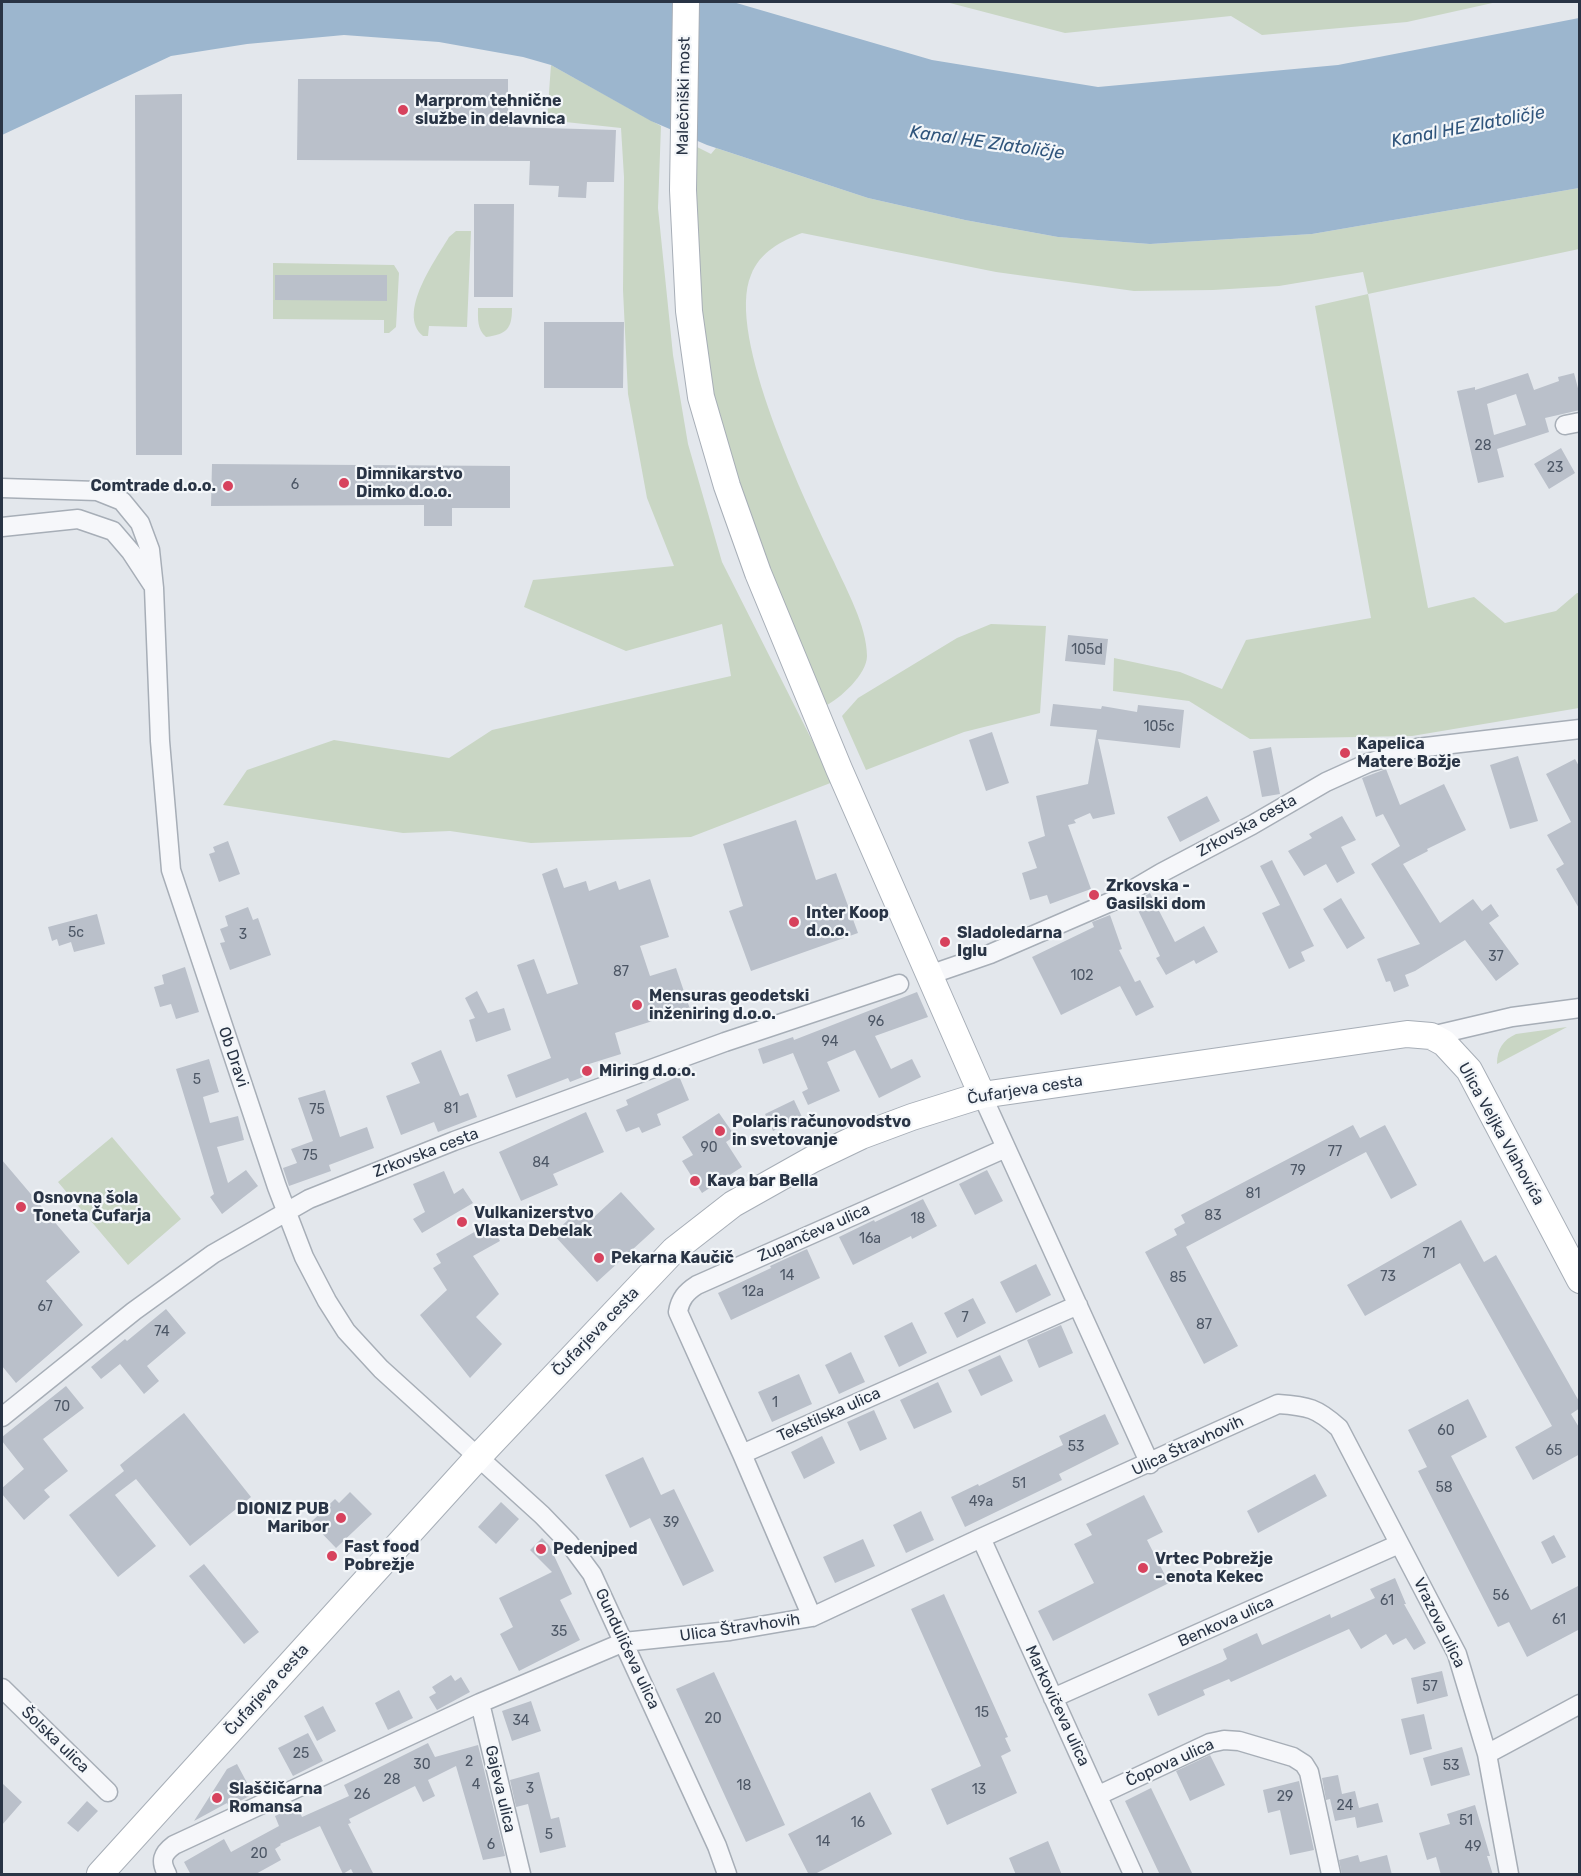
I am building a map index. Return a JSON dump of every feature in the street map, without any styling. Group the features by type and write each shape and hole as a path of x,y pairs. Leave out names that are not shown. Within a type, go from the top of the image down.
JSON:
{"street":[{"name":"Malečniški most","path":"686,2 683,190 689,311 701,397 727,486 758,573 839,770 982,1095"},
{"name":"Ob Dravi","path":"2,488 97,491 122,501 140,523 150,550 154,588 160,741 171,870 286,1211 304,1257 346,1331 381,1370 479,1456"},
{"path":"2,527 78,519 113,531 131,552 154,588"},
{"name":"Zrkovska cesta","path":"929,975 990,954 1115,900 1326,782 1368,763 1417,747 1580,729"},
{"name":"Zrkovska cesta","path":"2,1417 134,1311 213,1254 309,1199 454,1141 725,1042 899,984"},
{"path":"1431,1036 1512,1017 1580,1008"},
{"name":"Čufarjeva cesta","path":"100,1875 479,1456 674,1250 733,1204 813,1159 861,1136 948,1104 982,1095 1407,1034 1431,1036"},
{"name":"Ulica Veljka Vlahovića","path":"1431,1036 1444,1043 1469,1070 1580,1280"},
{"path":"982,1095 1150,1464"},
{"name":"Zupančeva ulica","path":"742,1454 678,1312 680,1302 687,1291 1006,1148"},
{"name":"Tekstilska ulica","path":"742,1454 1078,1305"},
{"name":"Ulica Štravhovih","path":"167,1875 162,1859 165,1852 174,1845 480,1703 624,1642 730,1631 812,1617 1278,1404 1303,1405"},
{"name":"Vrazova ulica","path":"1303,1405 1323,1414 1339,1428 1457,1654 1488,1754 1509,1875"},
{"path":"742,1454 812,1617"},
{"name":"Gunduličeva ulica","path":"479,1456 569,1543 592,1574 717,1846 727,1875"},
{"name":"Markovičeva ulica","path":"981,1538 1099,1795 1133,1875"},
{"name":"Benkova ulica","path":"1053,1698 1399,1544"},
{"name":"Šolska ulica","path":"2,1688 108,1792"},
{"name":"Gajeva ulica","path":"480,1703 521,1875"},
{"path":"1488,1754 1580,1704"},
{"name":"Čopova ulica","path":"1099,1795 1210,1743 1239,1741 1293,1757 1304,1764 1309,1772 1331,1875"}],"green space":[{"path":"946,2 1497,2 1407,22 1262,35 1231,16 1065,33"},
{"path":"551,65 661,126 658,208 673,355 688,444 722,562 833,782 691,837 531,843 450,831 403,833 223,805 247,770 334,740 449,758 492,730 731,676 722,624 626,651 524,607 533,580 674,566 647,498 628,394 623,290 624,177 621,128 547,120"},
{"path":"691,144 711,154 716,148 868,198 965,220 1058,237 1150,244 1312,234 1579,188 1579,249 1368,294 1363,272 1279,286 1134,291 996,272 802,233 779,244 760,260 751,275 746,302 749,337 758,377 772,419 855,608 866,644 866,663 858,678 838,698 825,706 746,510 720,430 710,389 697,298"},
{"path":"456,231 471,231 467,327 429,326 428,336 423,336 416,326 414,314 416,301 428,272 449,237"},
{"path":"273,263 394,265 399,273 396,327 389,333 384,333 384,320 273,319"},
{"path":"1368,294 1428,608 1474,597 1505,623 1556,611 1579,593 1579,708 1412,736 1250,739 1189,701 1113,691 1114,658 1180,672 1222,689 1246,640 1371,618 1315,306"},
{"path":"478,308 512,308 509,326 499,334 486,337 478,320"},
{"path":"991,624 1046,626 1040,713 964,732 866,770 842,716 858,698 957,638"},
{"path":"1567,1027 1497,1064 1500,1049 1511,1036"},
{"path":"112,1137 181,1219 128,1265 58,1182"}],"water":[{"name":"Kanal HE Zlatoličje","path":"2,2 733,2 932,60 1098,87 1338,65 1579,18 1579,188 1312,234 1150,244 1058,237 965,220 868,198 707,145 651,121 551,65 523,57 439,42 344,35 247,44 171,56 2,135"}],"building":[{"name":"Marprom tehnične službe in delavnica","path":"298,79 508,79 508,127 616,130 614,182 587,182 586,198 558,197 559,186 529,185 530,161 297,160"},
{"path":"182,94 182,455 136,455 135,95"},
{"path":"474,204 514,204 513,297 474,297"},
{"path":"275,275 387,275 387,301 275,300"},
{"path":"544,322 624,322 623,388 544,388"},
{"path":"1528,373 1534,390 1559,381 1558,377 1574,373 1580,396 1580,410 1545,418 1549,432 1497,449 1504,477 1478,483 1457,391 1475,387 1475,390","holes":["1516,394 1526,425 1494,435 1487,404"]},
{"path":"1561,448 1575,473 1549,489 1534,464"},
{"path":"212,464 510,466 510,508 452,508 452,526 424,526 424,505 211,506"},
{"path":"1068,635 1108,639 1105,665 1065,661"},
{"path":"1053,704 1101,709 1102,706 1137,712 1138,705 1184,710 1180,748 1098,739 1115,814 1093,819 1090,813 1074,820 1076,823 1068,825 1091,889 1050,904 1047,895 1030,900 1022,873 1037,868 1028,842 1045,836 1036,796 1088,784 1097,730 1050,726"},
{"path":"992,732 1009,783 986,791 969,740"},
{"path":"1271,747 1280,794 1262,797 1253,751"},
{"path":"1518,756 1538,821 1510,829 1490,765"},
{"path":"1575,759 1580,768 1580,910 1556,869 1564,864 1547,835 1571,822 1546,774"},
{"path":"1386,769 1400,805 1444,784 1466,830 1427,849 1428,851 1403,864 1440,923 1473,899 1482,911 1491,904 1499,916 1489,923 1519,964 1496,981 1465,940 1405,975 1409,986 1394,992 1390,981 1386,982 1377,959 1420,944 1371,864 1400,846 1383,814 1376,817 1362,778"},
{"path":"1207,796 1220,821 1180,842 1167,817"},
{"path":"1342,816 1356,840 1341,847 1355,873 1337,883 1326,864 1304,876 1288,851 1312,838 1309,834"},
{"path":"796,820 816,880 836,873 858,933 751,971 729,911 743,906 723,844"},
{"path":"228,841 240,874 219,882 209,854 215,852 213,847"},
{"path":"1272,860 1314,946 1301,952 1305,961 1289,969 1262,913 1280,905 1260,866"},
{"path":"557,868 564,888 586,881 589,891 616,881 619,890 650,879 669,937 640,946 650,976 676,968 690,1009 615,1033 621,1054 589,1064 593,1073 570,1082 568,1078 516,1098 507,1075 551,1058 517,965 534,959 547,994 578,984 542,874"},
{"path":"1150,893 1175,942 1204,926 1218,952 1196,964 1194,960 1166,975 1156,958 1160,956 1136,906 1136,901"},
{"path":"1341,898 1365,938 1347,949 1323,909"},
{"path":"248,907 253,920 258,918 271,955 230,970 220,943 225,942 220,929 228,926 225,916"},
{"path":"97,914 105,944 74,952 71,942 59,946 57,939 52,941 48,927"},
{"path":"1110,915 1122,949 1119,950 1135,982 1140,980 1154,1007 1136,1016 1120,986 1061,1015 1032,957 1094,927 1092,922"},
{"path":"185,967 199,1012 176,1019 171,1004 160,1007 154,987 164,984 162,975"},
{"path":"477,991 488,1013 504,1008 511,1030 476,1042 469,1020 475,1018 465,998"},
{"path":"917,992 928,1017 875,1036 891,1069 912,1059 921,1077 879,1098 855,1050 827,1062 840,1091 808,1105 802,1092 808,1089 793,1053 763,1064 758,1049 793,1037 794,1040"},
{"path":"441,1050 460,1096 468,1093 477,1117 438,1132 434,1122 401,1135 386,1096 420,1083 411,1063"},
{"path":"209,1059 219,1092 203,1097 210,1123 238,1116 244,1140 217,1147 228,1183 246,1170 258,1186 222,1214 210,1197 214,1194 176,1069"},
{"path":"679,1076 689,1100 657,1114 661,1125 642,1133 639,1127 626,1132 616,1110 628,1105 626,1100"},
{"path":"325,1090 340,1137 367,1127 374,1148 329,1165 331,1171 289,1186 283,1168 297,1163 291,1149 313,1141 298,1098"},
{"path":"794,1100 802,1117 773,1131 765,1114"},
{"path":"586,1112 604,1152 553,1174 558,1185 521,1201 499,1152"},
{"path":"719,1113 735,1136 726,1142 742,1167 702,1193 682,1161 693,1155 682,1137"},
{"path":"1353,1125 1360,1138 1385,1125 1417,1185 1391,1199 1366,1152 1186,1247 1238,1346 1204,1364 1145,1252 1177,1235 1174,1229 1185,1223 1181,1215"},
{"path":"2,1160 80,1252 46,1281 83,1325 16,1383 2,1366"},
{"path":"987,1170 1003,1201 975,1215 959,1184"},
{"path":"444,1171 454,1194 463,1188 473,1203 422,1233 413,1219 425,1212 413,1184"},
{"name":"Pekarna Kaučič","path":"621,1192 655,1229 597,1282 553,1234 583,1206 593,1218"},
{"path":"923,1199 937,1226 912,1239 911,1236 853,1265 839,1237"},
{"path":"1461,1220 1484,1262 1496,1255 1580,1403 1580,1408 1571,1414 1580,1429 1580,1454 1533,1480 1515,1447 1552,1426 1460,1263 1365,1316 1347,1285"},
{"path":"490,1223 500,1241 473,1256 499,1294 476,1317 502,1344 470,1378 420,1315 447,1290 433,1268 441,1263 436,1254"},
{"path":"807,1249 820,1278 731,1320 718,1293"},
{"path":"1036,1264 1051,1295 1016,1313 1000,1282"},
{"path":"973,1298 986,1323 957,1338 944,1313"},
{"path":"166,1309 186,1333 147,1366 159,1381 144,1394 120,1364 101,1379 91,1367"},
{"path":"912,1322 927,1353 899,1367 884,1336"},
{"path":"1061,1325 1073,1353 1039,1368 1027,1340"},
{"path":"851,1352 865,1382 839,1394 825,1365"},
{"path":"1000,1355 1013,1381 981,1396 968,1370"},
{"path":"799,1374 812,1404 772,1422 758,1392"},
{"path":"938,1382 952,1412 914,1429 900,1400"},
{"path":"66,1386 84,1408 43,1439 68,1471 44,1490 50,1497 24,1520 2,1494 2,1488 24,1469 2,1441 2,1437"},
{"path":"1468,1399 1487,1437 1451,1456 1531,1610 1580,1585 1580,1629 1527,1657 1509,1622 1498,1627 1418,1471 1427,1467 1408,1430"},
{"path":"874,1410 887,1439 860,1451 847,1422"},
{"path":"184,1413 251,1497 190,1546 136,1479 115,1495 156,1546 118,1577 69,1515 124,1471 120,1465"},
{"path":"1105,1414 1119,1444 1059,1474 1062,1480 965,1527 951,1497 978,1484 979,1486 1063,1445 1059,1436"},
{"path":"822,1436 835,1463 804,1479 791,1452"},
{"path":"643,1457 661,1495 674,1489 714,1571 683,1586 650,1518 630,1528 605,1475"},
{"path":"1315,1474 1327,1496 1258,1533 1247,1511"},
{"name":"DIONIZ PUB Maribor","path":"350,1492 372,1514 336,1548 311,1522 335,1499 339,1503"},
{"name":"Vrtec Pobrežje - enota Kekec","path":"1144,1495 1163,1532 1147,1540 1169,1583 1053,1641 1038,1611 1094,1583 1074,1544 1092,1535 1086,1524"},
{"path":"501,1502 519,1519 496,1544 478,1527"},
{"path":"921,1511 934,1540 906,1553 893,1525"},
{"path":"1554,1535 1566,1557 1552,1564 1541,1542"},
{"path":"542,1538 549,1545 572,1594 560,1600 580,1640 519,1671 500,1634 513,1627 499,1598 552,1572 530,1550"},
{"path":"863,1539 875,1566 835,1583 823,1557"},
{"path":"204,1564 259,1632 244,1644 189,1576"},
{"path":"1395,1578 1406,1604 1404,1604 1426,1643 1414,1650 1406,1638 1393,1645 1386,1634 1361,1649 1349,1629 1231,1682 1229,1679 1203,1690 1205,1695 1158,1716 1148,1694 1227,1659 1223,1649 1257,1633 1262,1645 1330,1614 1331,1618 1375,1598 1370,1589"},
{"path":"944,1594 1008,1737 1005,1738 1011,1751 1001,1756 1017,1793 947,1825 931,1789 981,1766 911,1609"},
{"path":"1442,1671 1448,1696 1417,1704 1411,1678"},
{"path":"714,1672 785,1825 746,1842 676,1689"},
{"path":"451,1675 455,1681 461,1677 470,1692 437,1710 429,1697 436,1693 432,1687"},
{"path":"399,1690 413,1718 388,1730 375,1703"},
{"path":"531,1701 541,1731 512,1741 502,1711"},
{"path":"323,1706 336,1731 317,1741 304,1716"},
{"path":"1424,1714 1432,1749 1410,1755 1401,1719"},
{"path":"308,1733 323,1761 293,1776 278,1748"},
{"path":"428,1743 435,1757 478,1745 505,1856 483,1860 456,1766 428,1780 435,1796 423,1802 415,1786 349,1819 351,1823 348,1824 374,1875 354,1875 351,1869 343,1874 320,1826 280,1844 275,1849 281,1860 254,1875 191,1875 184,1862 224,1839 231,1852 279,1826 275,1816 297,1806 302,1817 349,1796 344,1785"},
{"path":"1462,1747 1470,1775 1431,1786 1423,1758"},
{"path":"1210,1755 1225,1785 1190,1801 1176,1771"},
{"path":"237,1764 253,1794 229,1807 227,1803 194,1821 227,1769"},
{"path":"539,1772 551,1819 559,1817 566,1847 540,1853 528,1804 516,1807 510,1780"},
{"path":"1338,1775 1342,1794 1355,1791 1359,1808 1378,1803 1383,1822 1357,1828 1355,1817 1335,1821 1330,1799 1326,1800 1322,1778"},
{"path":"1299,1781 1314,1850 1290,1855 1280,1810 1268,1813 1263,1790"},
{"path":"2,1783 22,1802 2,1825"},
{"path":"1151,1788 1193,1875 1160,1875 1125,1801"},
{"path":"870,1792 892,1834 809,1875 788,1834"},
{"path":"87,1801 98,1811 78,1832 67,1823"},
{"path":"1475,1805 1490,1856 1487,1856 1493,1875 1441,1875 1436,1857 1427,1860 1419,1833 1450,1824 1447,1814"},
{"path":"1048,1841 1062,1875 1016,1875 1009,1858"},
{"path":"1358,1855 1360,1862 1387,1855 1392,1875 1342,1875 1339,1860"}],"place":[{"name":"Marprom tehnične službe in delavnica","path":"403,110"},
{"name":"Dimnikarstvo Dimko d.o.o.","path":"344,483"},
{"name":"Comtrade d.o.o.","path":"228,486"},
{"name":"Kapelica Matere Božje","path":"1345,753"},
{"name":"Zrkovska - Gasilski dom","path":"1094,895"},
{"name":"Inter Koop d.o.o.","path":"794,922"},
{"name":"Sladoledarna Iglu","path":"945,942"},
{"name":"Mensuras geodetski inženiring d.o.o.","path":"637,1005"},
{"name":"Miring d.o.o.","path":"587,1071"},
{"name":"Polaris računovodstvo in svetovanje","path":"720,1131"},
{"name":"Kava bar Bella","path":"695,1181"},
{"name":"Osnovna šola Toneta Čufarja","path":"21,1207"},
{"name":"Vulkanizerstvo Vlasta Debelak","path":"462,1222"},
{"name":"Pekarna Kaučič","path":"599,1258"},
{"name":"DIONIZ PUB Maribor","path":"341,1518"},
{"name":"Pedenjped","path":"541,1549"},
{"name":"Fast food Pobrežje","path":"332,1556"},
{"name":"Vrtec Pobrežje - enota Kekec","path":"1143,1568"},
{"name":"Slaščičarna Romansa","path":"217,1798"}]}
